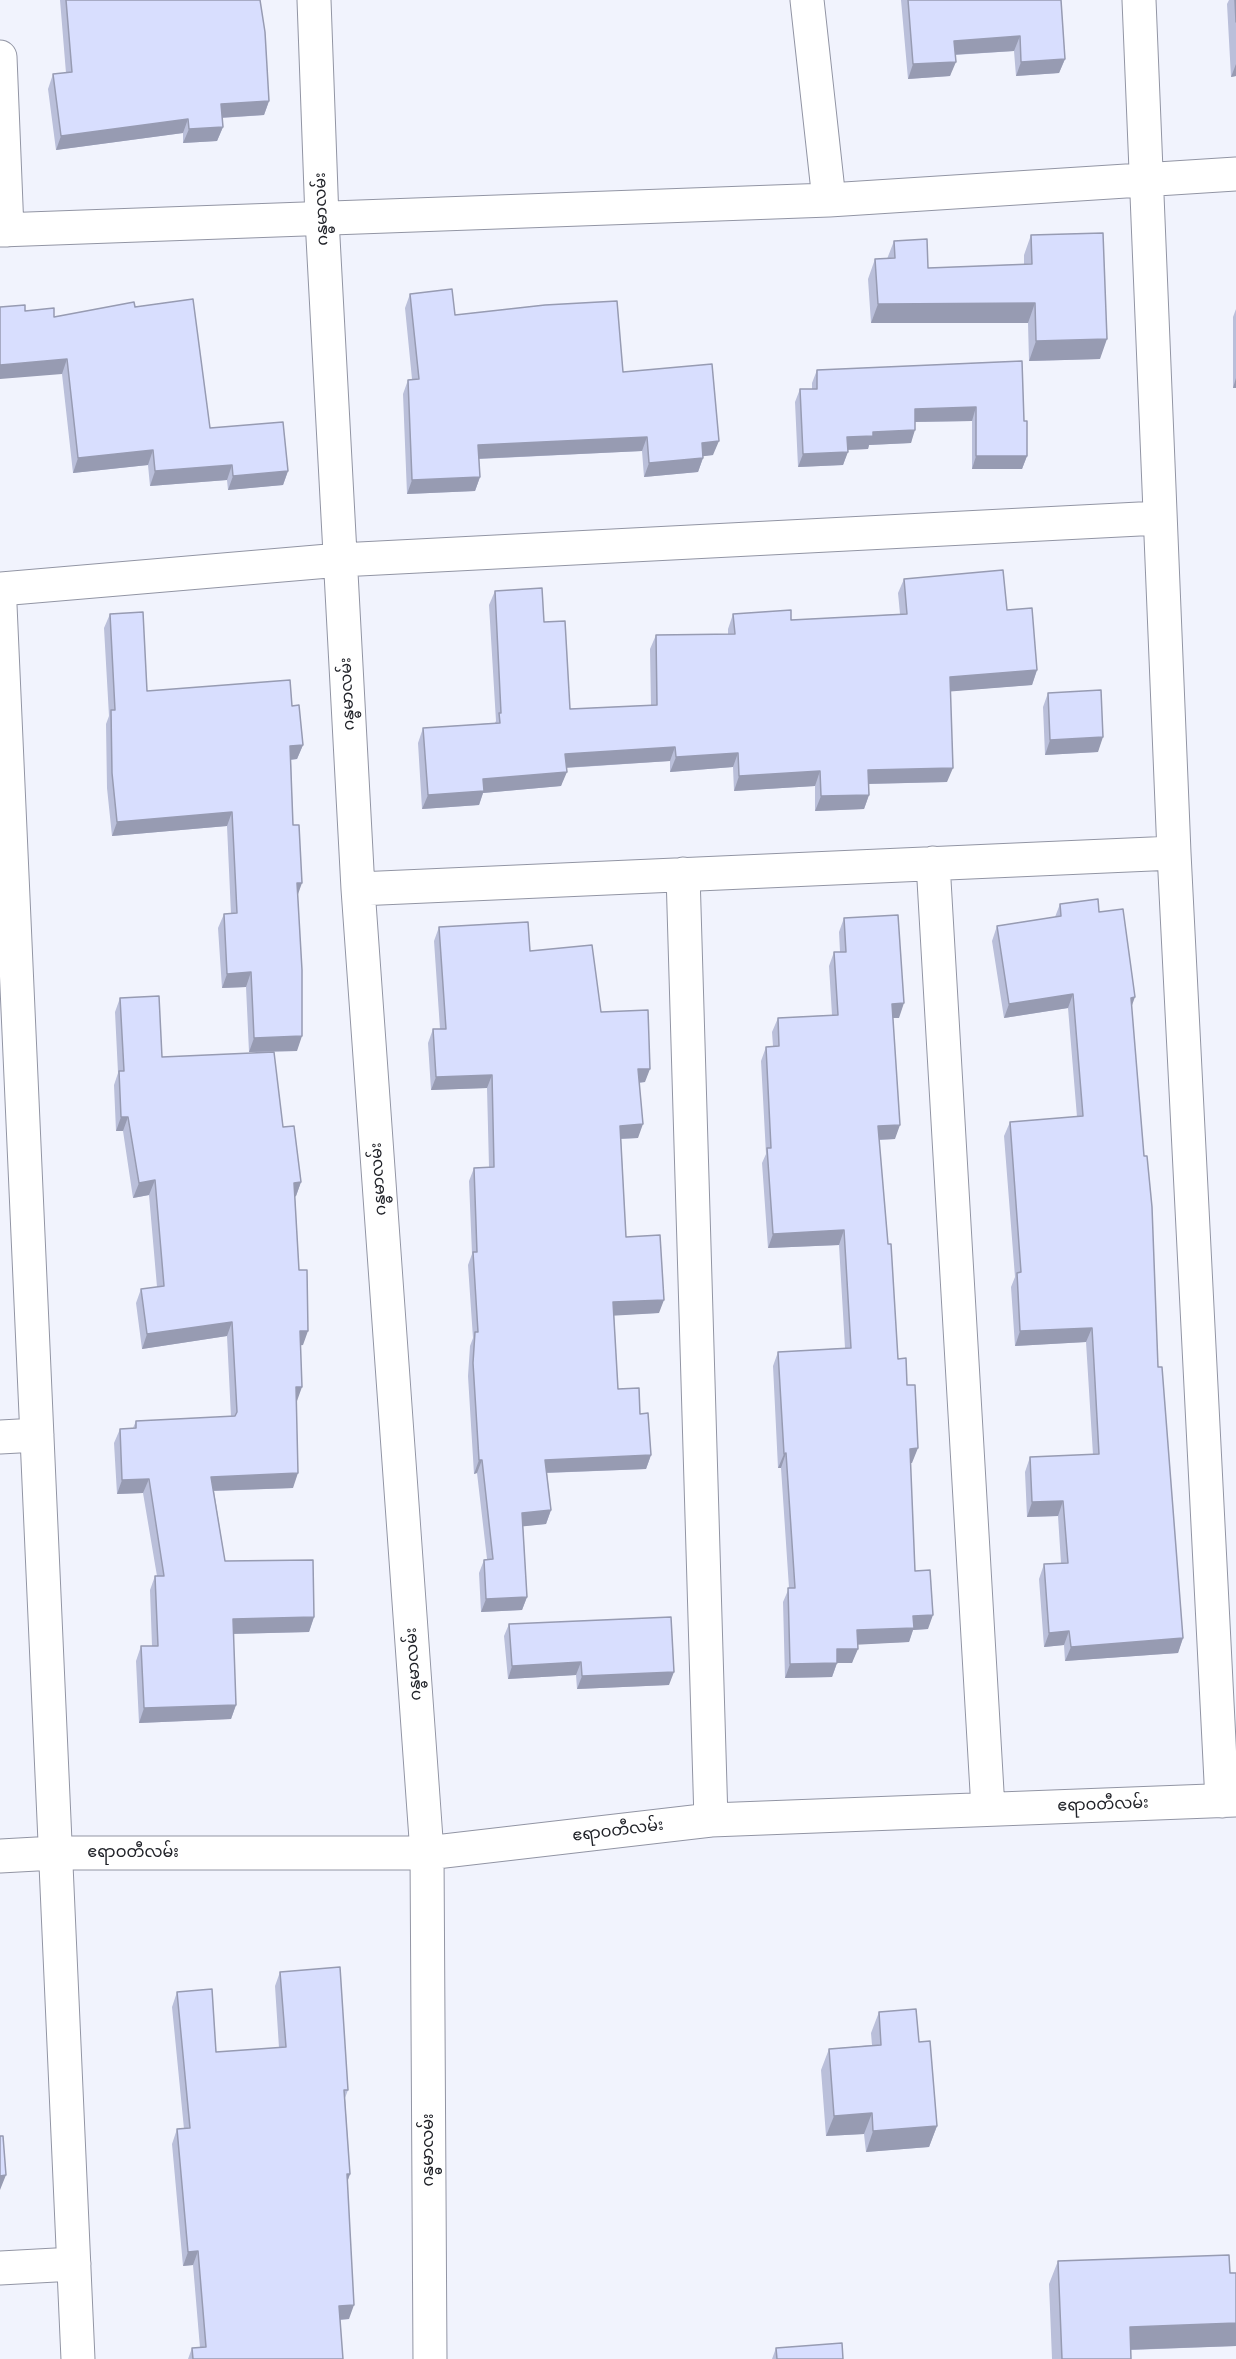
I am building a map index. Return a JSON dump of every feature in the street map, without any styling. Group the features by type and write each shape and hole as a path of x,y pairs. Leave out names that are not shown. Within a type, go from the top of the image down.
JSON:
{"street":[{"name":"ဂန္ဓမာလမ်း","path":"314,0 322,219 358,888 427,1853 430,2359"},
{"path":"807,0 829,200"},
{"path":"1139,0 1174,853 1229,1800"},
{"path":"0,57 3,230 829,200 1236,174"},
{"path":"0,589 340,560 1160,518"},
{"path":"0,605 78,2359"},
{"path":"358,888 1174,853"},
{"path":"933,863 988,1809"},
{"path":"683,874 711,1820"},
{"path":"0,1437 37,1435"},
{"name":"ဧရာဝတီလမ်း","path":"0,1856 56,1853 427,1853 711,1820 1229,1800"},
{"path":"0,2268 74,2264"}],"building":[{"path":"66,0 260,0 265,32 269,101 221,104 223,127 189,129 188,119 61,136 53,74 72,72"},
{"path":"908,0 1061,0 1065,59 1021,62 1020,36 954,41 956,62 913,64"},
{"path":"1103,233 1107,339 1036,341 1035,303 878,304 875,259 895,258 894,241 927,239 928,268 1032,264 1031,235"},
{"path":"452,289 455,315 545,305 617,301 623,372 712,364 719,441 702,443 703,458 649,463 647,437 478,445 480,477 412,480 408,380 419,379 410,294"},
{"path":"193,299 210,428 283,422 288,471 233,476 232,465 155,471 153,450 78,458 67,359 0,365 0,307 25,305 25,311 54,308 54,317 134,302 135,307"},
{"path":"1022,361 1024,421 1027,421 1027,456 976,456 976,407 915,409 915,430 873,432 873,436 847,437 848,452 803,454 800,389 817,389 817,370"},
{"path":"1003,570 1007,610 1032,608 1037,670 950,677 953,768 868,770 869,795 821,796 820,771 739,776 738,753 676,757 675,747 565,754 567,772 483,779 484,791 428,795 423,728 500,723 495,591 542,588 544,622 565,621 570,709 657,705 656,635 735,634 733,614 791,610 791,620 907,614 904,579"},
{"path":"143,612 147,691 290,680 292,706 299,705 303,745 290,746 293,825 299,825 302,883 297,883 302,970 302,1036 254,1038 251,972 227,974 224,914 237,913 232,812 117,822 112,773 111,710 115,710 110,614"},
{"path":"1101,690 1103,737 1050,740 1048,693"},
{"path":"1098,899 1099,912 1123,909 1135,997 1131,998 1144,1156 1147,1156 1152,1207 1158,1367 1162,1367 1183,1638 1071,1647 1069,1631 1049,1633 1044,1564 1068,1563 1063,1501 1032,1502 1030,1457 1099,1454 1092,1328 1020,1331 1017,1273 1021,1272 1010,1122 1083,1116 1073,994 1009,1004 997,926 1061,916 1060,904"},
{"path":"898,915 904,1003 892,1004 900,1125 878,1126 888,1244 891,1244 898,1359 906,1358 907,1385 915,1385 918,1448 910,1449 915,1571 930,1570 933,1615 913,1616 914,1628 857,1630 858,1649 837,1649 837,1663 790,1664 788,1588 795,1588 778,1352 851,1348 844,1230 773,1234 767,1148 771,1148 766,1047 779,1046 778,1018 838,1015 834,952 846,952 844,918"},
{"path":"528,922 530,951 592,945 601,1012 648,1010 650,1069 638,1069 643,1124 620,1126 626,1237 660,1235 664,1300 613,1302 618,1389 639,1388 640,1414 648,1413 651,1455 545,1460 551,1510 522,1513 527,1597 486,1599 484,1560 493,1559 482,1460 479,1460 473,1363 475,1332 478,1332 473,1252 477,1252 474,1168 494,1167 492,1075 436,1077 433,1029 446,1029 439,927"},
{"path":"159,996 162,1057 274,1052 283,1127 294,1126 301,1182 294,1183 299,1270 307,1270 308,1331 300,1331 302,1387 296,1387 298,1473 211,1477 225,1561 313,1560 314,1617 233,1619 236,1705 144,1708 141,1646 158,1646 155,1576 164,1576 149,1479 122,1480 120,1429 136,1428 136,1421 235,1416 237,1412 232,1322 147,1334 141,1289 164,1286 155,1180 139,1183 128,1117 121,1117 119,1071 124,1071 120,998"},
{"path":"671,1617 674,1672 582,1676 581,1662 512,1666 509,1624"},
{"path":"340,1967 348,2090 344,2090 350,2174 347,2174 354,2305 339,2306 343,2359 193,2359 192,2348 206,2347 198,2251 188,2252 177,2129 190,2128 177,1992 212,1989 216,2052 286,2047 280,1972"},
{"path":"916,2009 919,2042 930,2041 937,2126 873,2131 872,2113 834,2116 829,2049 881,2045 879,2012"},
{"path":"0,2136 3,2136 6,2175 0,2176"},
{"path":"1229,2255 1230,2273 1236,2273 1236,2323 1130,2327 1131,2359 1062,2359 1058,2261"},
{"path":"842,2343 843,2359 777,2359 776,2348"}]}
